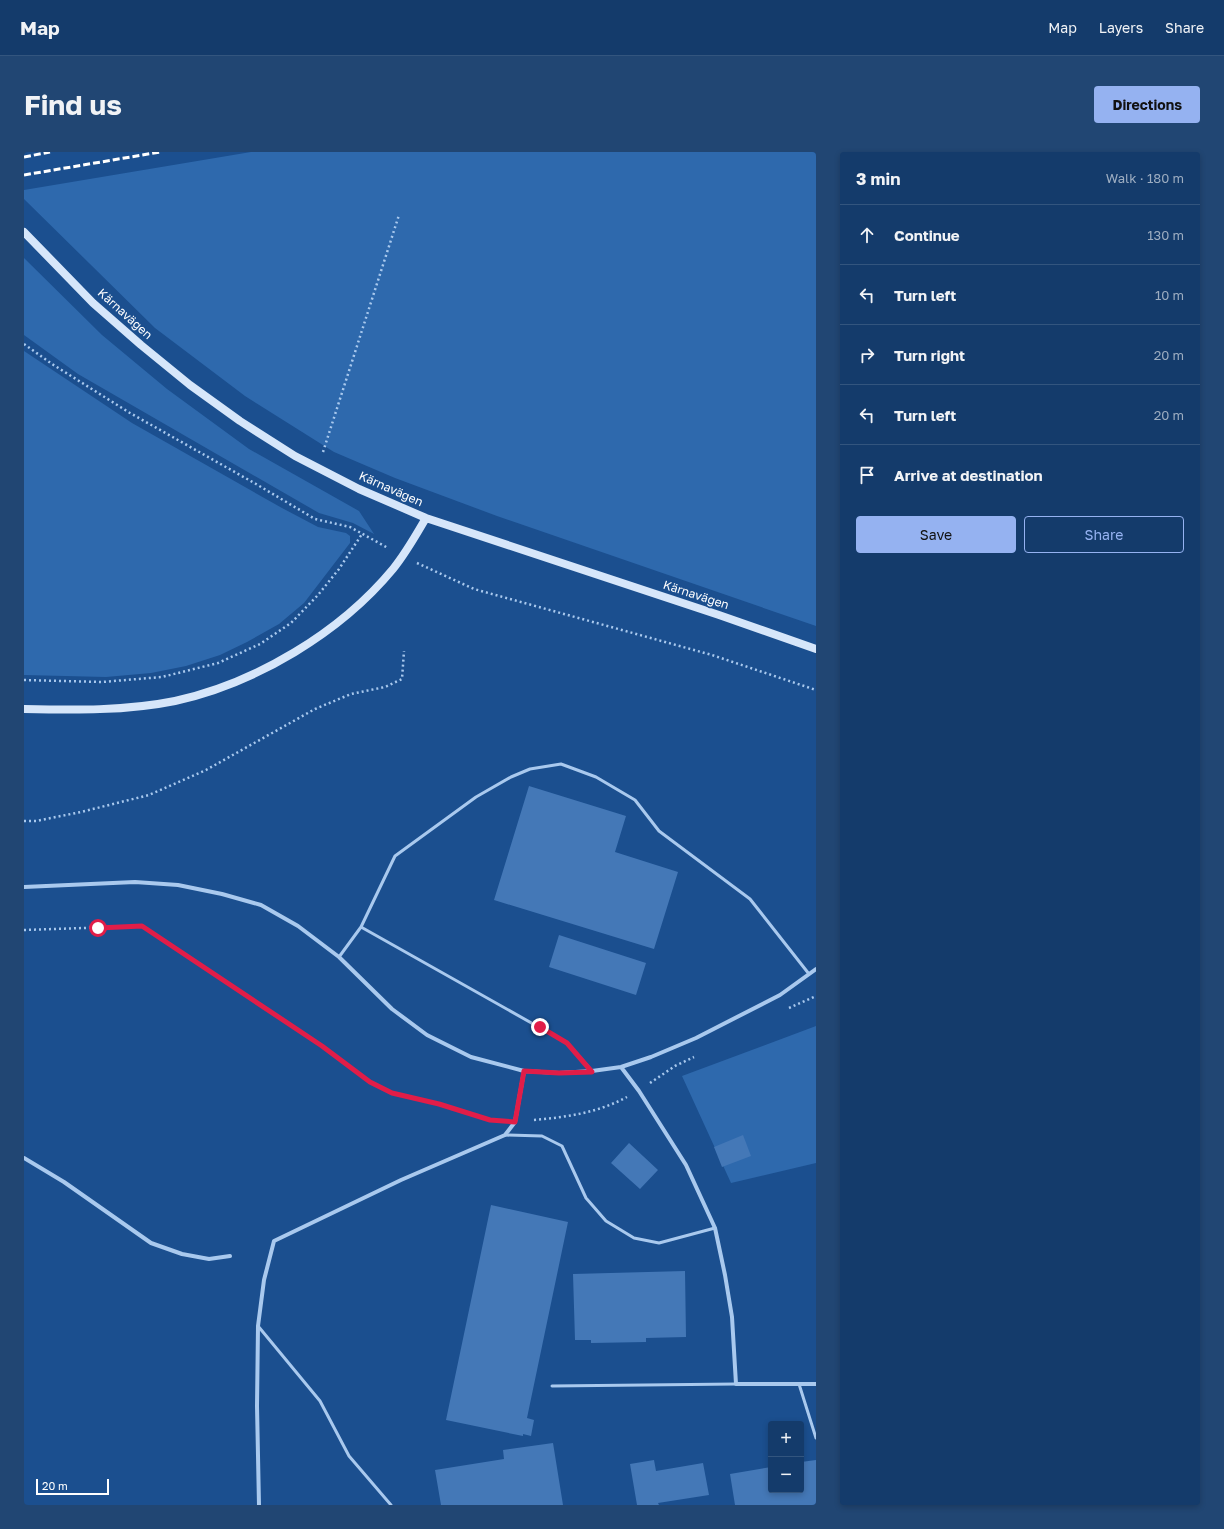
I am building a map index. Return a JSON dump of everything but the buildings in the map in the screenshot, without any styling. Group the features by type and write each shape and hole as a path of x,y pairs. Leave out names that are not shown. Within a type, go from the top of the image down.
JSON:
{"street":[{"name":"Kärnavägen","path":"24,232 93,303 141,345 190,385 246,425 295,456 359,489 426,518 816,648"},
{"path":"24,709 96,709 133,707 174,701 246,678 307,645 360,604 393,570 426,518"},
{"path":"24,887 135,882 178,885 222,894 261,905 298,926 339,957 392,1009 427,1036 471,1057 524,1071 559,1073 592,1072 621,1067 651,1057 696,1038 780,995 816,969"},
{"path":"621,1067 639,1090 686,1165 715,1228 732,1317 736,1384 816,1384"},
{"path":"260,1505 257,1406 258,1326 264,1280 274,1241 401,1180 505,1135 515,1122 524,1071"},
{"path":"24,1158 64,1182 150,1243 189,1255 209,1259 230,1256"}],"lane":[{"path":"339,957 362,927 395,856 476,797 511,777 530,769 561,764 596,777 635,800 659,831 750,900 810,974"},
{"path":"362,927 567,1043 592,1072"},
{"path":"505,1135 542,1136 562,1146 586,1198 606,1221 634,1238 659,1243 715,1228"},
{"path":"258,1326 320,1401 349,1456 391,1505"},
{"path":"552,1386 736,1384"},
{"path":"800,1384 816,1438"}],"path":[{"path":"318,468 399,215"},
{"path":"24,680 102,682 154,678 218,663 260,644 291,623 318,596 339,569 362,534"},
{"path":"24,821 36,821 82,812 149,795 206,770 315,709 351,694 385,687 402,679 404,651"},
{"path":"24,930 142,926 322,1046 370,1082 392,1093 439,1104 490,1120 515,1122 559,1118 593,1112 615,1103 639,1090 675,1066 696,1056"},
{"path":"784,1011 816,996"}],"shaded area":[{"path":"251,152 816,152 816,626 497,516 395,478 334,452 245,396 155,328 24,199 24,190"},
{"path":"24,258 102,335 167,389 249,449 359,511 374,534 353,523 319,513 78,374 24,335"},
{"path":"24,351 132,423 318,527 346,533 350,536 350,543 304,603 279,624 220,655 186,666 151,673 106,677 24,675"},
{"path":"816,1026 816,1163 731,1183 682,1076"}],"railway":[{"path":"24,157 50,152"},
{"path":"24,175 160,152"}],"route":[{"path":"98,928 142,926 322,1046 370,1082 392,1093 439,1104 490,1120 515,1122 524,1071 559,1073 592,1072 567,1043 540,1027"}]}
